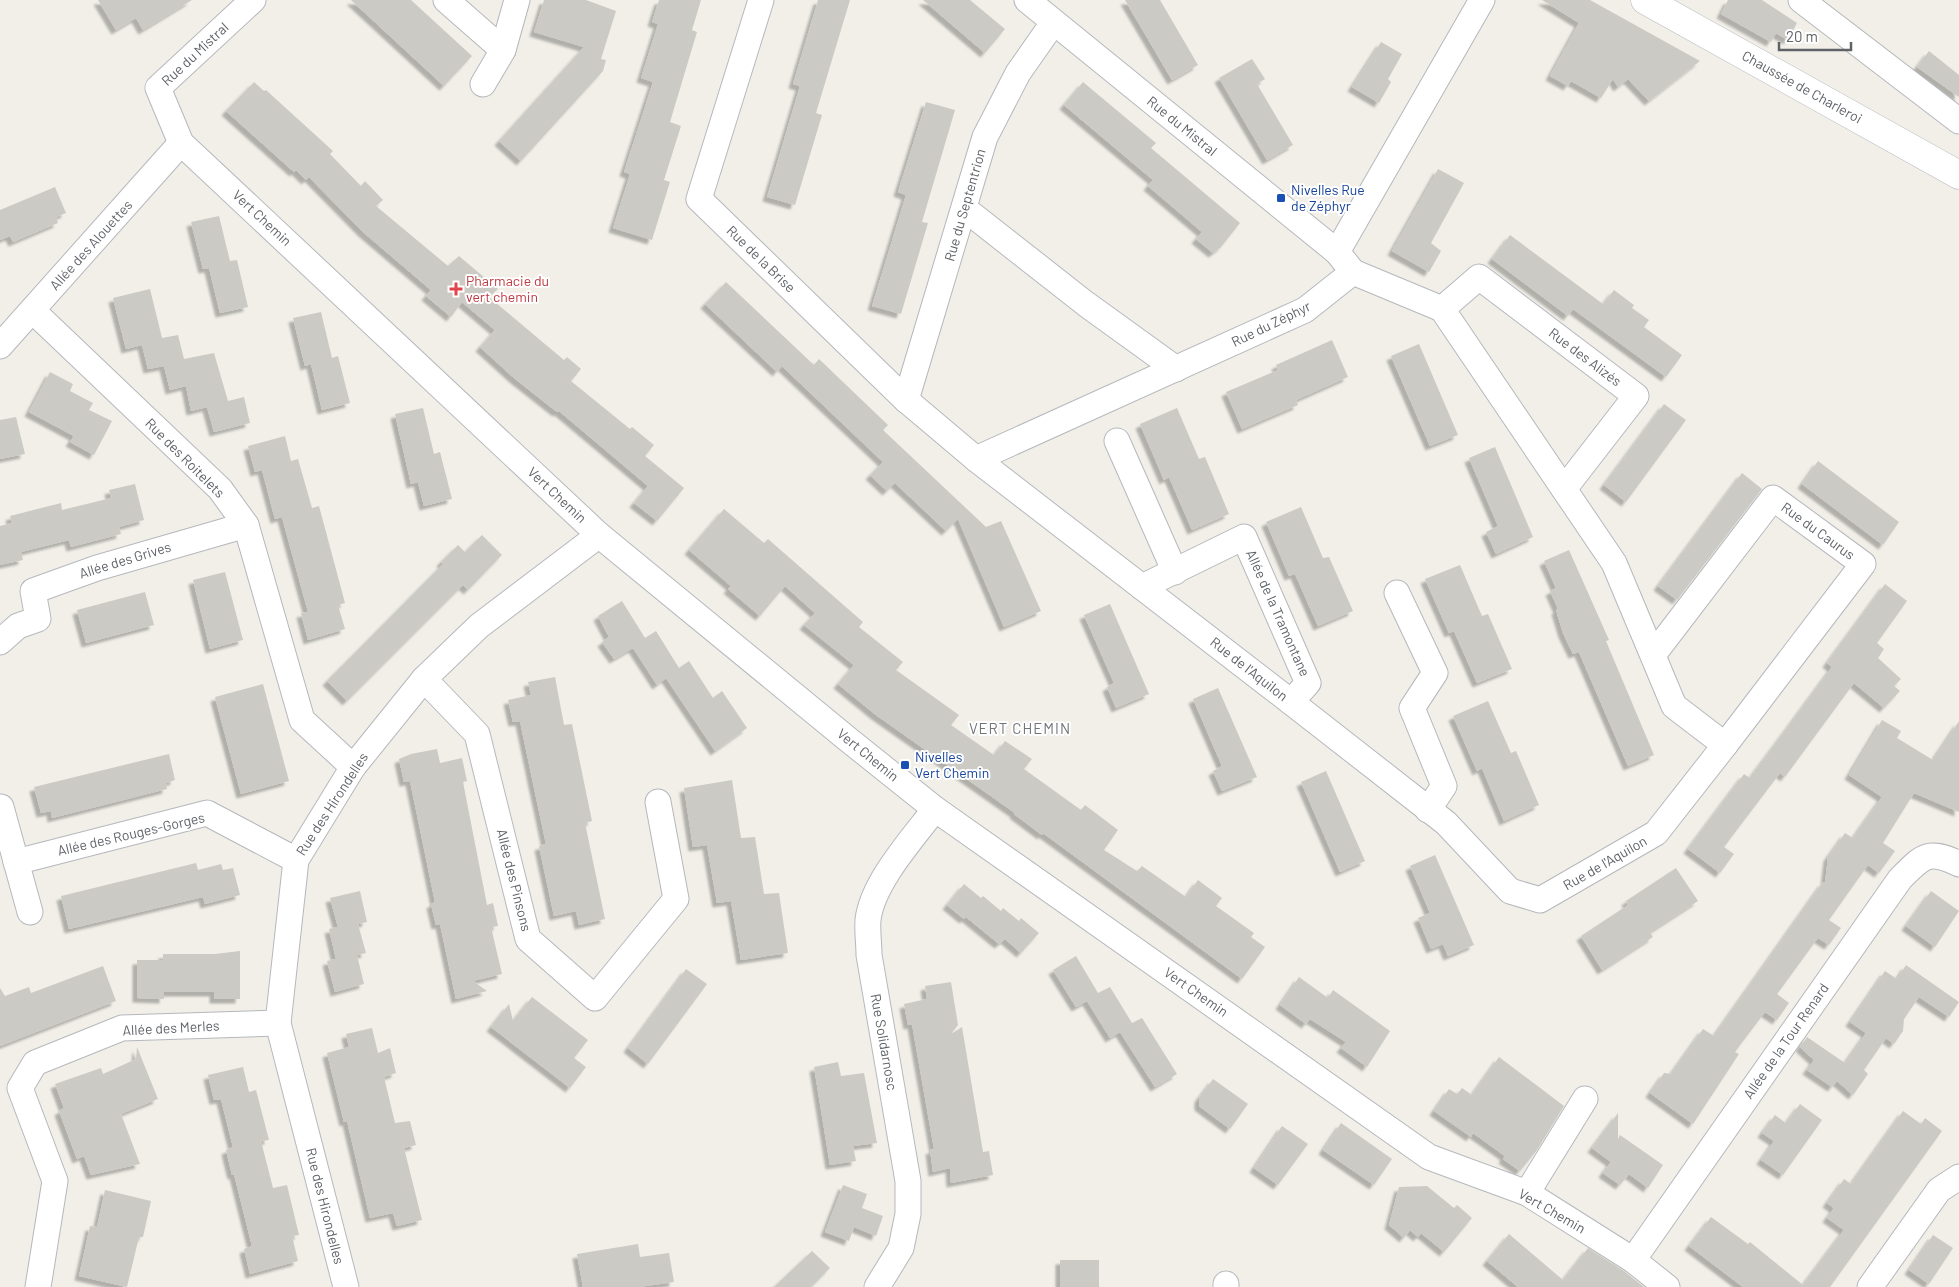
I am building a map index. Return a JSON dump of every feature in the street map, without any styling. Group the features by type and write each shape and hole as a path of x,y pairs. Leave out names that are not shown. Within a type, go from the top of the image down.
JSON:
{"main road":[{"name":"Chaussée de Charleroi","path":"1645,0 1959,174"}],"street":[{"name":"Rue du Mistral","path":"181,143 158,88 253,0"},
{"path":"446,0 503,50"},
{"path":"483,84 503,50 517,0"},
{"name":"Rue de la Brise","path":"760,0 699,199 906,400 976,459"},
{"name":"Rue du Mistral","path":"1027,0 1337,252"},
{"path":"1482,0 1337,252 1353,272 1442,309 1614,563 1674,706 1725,745"},
{"path":"1800,0 1959,121"},
{"name":"Rue du Septentrion","path":"906,400 985,138 1018,73 1053,23"},
{"name":"Allée des Alouettes","path":"0,346 181,143"},
{"name":"Vert Chemin","path":"181,143 600,534 935,809 1430,1157 1528,1193 1633,1260 1668,1287"},
{"path":"965,209 1086,304 1176,369"},
{"name":"Rue du Zéphyr","path":"976,459 1305,310 1353,272"},
{"name":"Rue des Alizés","path":"1442,309 1479,277 1636,396 1564,489"},
{"name":"Rue des Roitelets","path":"33,310 220,490 246,525 302,720 353,767"},
{"path":"1117,440 1175,572"},
{"name":"Rue de l'Aquilon","path":"976,459 1446,823 1510,891 1540,900 1656,833 1725,745"},
{"name":"Rue du Caurus","path":"1653,655 1773,498 1863,564 1725,745"},
{"name":"Allée des Grives","path":"0,642 18,626 38,619 33,591 97,568 246,525"},
{"name":"Rue des Hirondelles","path":"346,1287 278,1023 296,860 353,767 424,680 479,626 600,534"},
{"name":"Allée de la Tramontane","path":"1142,587 1244,537 1308,682 1291,702"},
{"path":"1397,593 1434,673 1412,708 1444,786 1428,810"},
{"name":"Allée des Pinsons","path":"424,680 477,734 528,939 595,998 676,899 658,802"},
{"path":"1,807 30,912"},
{"name":"Rue Solidarnosc","path":"877,1287 901,1248 908,1214 908,1181 869,955 868,919 875,895 883,880 935,809"},
{"name":"Allée des Rouges-Gorges","path":"16,862 207,813 296,860"},
{"name":"Allée de la Tour Renard","path":"1633,1260 1900,879 1922,858 1943,856 1959,864"},
{"name":"Allée des Merles","path":"38,1287 56,1181 20,1088 35,1063 122,1028 278,1023"},
{"path":"1528,1193 1585,1099"},
{"path":"1870,1287 1938,1190 1959,1177"}],"building":[{"path":"98,0 192,0 143,30 136,18 116,30"},
{"path":"351,0 411,0 472,56 444,86"},
{"path":"544,0 586,0 616,11 601,59 606,60 603,71 521,161 499,141 584,47 534,32"},
{"path":"659,0 701,0 692,30 697,32 670,122 681,126 664,180 670,182 652,240 613,228 630,174 624,172 653,82 641,78 658,24 652,22"},
{"path":"818,0 850,0 816,113 822,115 795,205 767,197 800,86 793,84"},
{"path":"923,0 970,0 1005,29 985,53"},
{"path":"1125,0 1160,0 1198,65 1172,80"},
{"path":"1542,0 1590,0 1700,61 1649,101 1628,79 1618,87 1613,79 1601,98 1571,81 1568,86 1550,76 1579,23"},
{"path":"1728,0 1762,0 1797,23 1788,40 1776,33 1771,42 1721,14"},
{"path":"1381,42 1402,54 1388,79 1391,82 1379,103 1352,87"},
{"path":"1929,51 1959,75 1959,97 1917,67"},
{"path":"1252,59 1265,79 1257,84 1293,145 1267,160 1219,78"},
{"path":"254,82 264,91 266,90 333,151 330,154 361,186 365,181 383,200 376,206 448,266 459,256 498,289 489,297 564,360 567,357 581,369 571,381 630,429 632,427 654,445 645,456 684,488 657,521 634,503 648,486 559,411 557,412 514,378 480,347 495,330 462,302 451,317 426,296 431,290 363,232 309,177 306,180 296,170 294,172 226,111"},
{"path":"1083,82 1156,143 1151,148 1240,223 1221,247 1213,253 1196,239 1202,232 1148,186 1153,180 1064,105"},
{"path":"926,102 955,110 922,222 928,223 901,314 872,306 906,195 898,192"},
{"path":"1438,169 1464,183 1431,243 1441,251 1429,272 1392,251"},
{"path":"55,187 66,213 56,217 58,223 13,242 10,236 0,240 0,210"},
{"path":"219,216 230,261 237,260 248,307 220,313 209,268 203,269 191,222"},
{"path":"1510,235 1603,304 1614,290 1634,305 1632,308 1649,320 1644,327 1682,355 1666,377 1573,309 1568,316 1492,259"},
{"path":"726,282 814,365 819,359 888,425 883,430 986,527 1001,521 1041,611 1004,627 958,519 946,531 895,483 887,491 870,475 883,462 782,366 777,372 705,304"},
{"path":"150,289 162,338 178,335 184,359 214,353 228,401 244,397 250,423 214,432 207,407 191,411 186,386 170,390 164,366 148,369 142,345 126,349 113,298"},
{"path":"321,312 332,358 338,356 350,403 322,410 311,364 305,366 293,318"},
{"path":"1332,340 1348,377 1296,400 1298,405 1242,429 1226,392 1278,370 1276,365"},
{"path":"1419,344 1458,435 1430,446 1391,356"},
{"path":"50,372 73,384 70,391 93,403 89,410 112,421 94,455 70,442 74,436 29,412"},
{"path":"1664,404 1686,420 1626,502 1604,485"},
{"path":"423,408 434,454 440,452 452,499 424,506 418,482 411,484 395,414"},
{"path":"1177,408 1199,459 1205,457 1229,514 1192,530 1169,477 1164,480 1140,424"},
{"path":"16,417 25,454 0,459 0,420"},
{"path":"285,436 291,461 298,459 312,508 319,506 345,603 338,605 345,629 308,640 301,613 308,612 282,517 275,519 262,470 255,472 248,446"},
{"path":"1495,447 1533,537 1496,554 1486,532 1498,526 1469,458"},
{"path":"1818,461 1899,522 1883,545 1802,484"},
{"path":"1742,473 1762,489 1677,600 1658,586"},
{"path":"135,484 144,520 119,527 121,534 71,547 69,540 21,552 23,560 0,565 0,526 12,523 10,516 61,503 62,510 111,498 109,490"},
{"path":"1301,507 1323,558 1329,557 1353,611 1318,626 1295,574 1289,576 1266,522"},
{"path":"724,509 764,543 768,539 863,622 859,627 903,662 896,670 959,715 951,725 994,755 1005,741 1032,759 1024,769 1081,810 1085,805 1118,830 1104,850 1137,871 1142,866 1186,897 1198,880 1222,898 1216,906 1254,933 1251,937 1265,947 1242,979 1043,833 1042,835 1015,813 876,715 838,684 854,665 804,625 815,613 785,586 760,616 728,589 731,586 689,550"},
{"path":"482,535 502,555 468,590 463,585 347,701 327,681 443,564 441,562 458,545 465,552"},
{"path":"1569,550 1609,640 1606,641 1654,755 1628,766 1579,652 1573,654 1563,633 1556,610 1558,609 1550,591 1556,588 1544,561"},
{"path":"1460,565 1482,616 1488,614 1512,669 1477,683 1454,631 1449,633 1425,579"},
{"path":"225,572 243,640 210,649 193,580"},
{"path":"1885,584 1907,601 1877,643 1884,649 1878,658 1901,679 1894,686 1900,691 1884,708 1854,683 1785,777 1780,773 1724,847 1734,854 1720,873 1688,849 1744,774 1750,778 1791,723 1832,667 1827,663"},
{"path":"145,592 154,625 86,643 77,610"},
{"path":"622,601 645,638 656,631 679,668 689,661 713,698 722,691 747,728 715,751 666,678 657,685 633,648 614,659 602,642 609,637 598,616"},
{"path":"1110,604 1149,694 1116,708 1107,687 1114,683 1084,615"},
{"path":"555,677 564,725 572,724 592,821 585,823 605,919 579,925 576,911 554,916 539,846 546,844 520,721 513,722 508,700 531,695 528,682"},
{"path":"263,684 289,781 241,794 215,697"},
{"path":"1218,688 1257,777 1222,791 1213,771 1222,766 1193,699"},
{"path":"1488,701 1511,753 1516,751 1539,805 1504,821 1482,768 1477,771 1453,716"},
{"path":"1882,720 1901,731 1897,738 1933,760 1959,721 1959,812 1914,793 1883,843 1895,851 1879,873 1868,865 1829,920 1841,928 1829,945 1818,938 1777,994 1789,1003 1777,1020 1765,1012 1735,1052 1739,1054 1693,1124 1650,1093 1664,1073 1671,1074 1703,1029 1714,1036 1823,882 1825,883 1828,857 1845,833 1853,838 1882,797 1849,775"},
{"path":"437,749 440,763 462,758 467,781 463,782 487,905 493,903 498,926 491,927 502,974 473,981 487,991 456,999 440,924 436,925 431,904 435,902 410,781 404,782 399,759 411,754"},
{"path":"169,754 175,780 166,783 167,789 52,818 51,811 41,813 34,787"},
{"path":"1326,771 1365,861 1340,872 1301,782"},
{"path":"732,780 741,838 755,837 764,894 779,893 788,953 741,960 731,901 717,903 707,845 693,847 684,788"},
{"path":"1435,855 1474,945 1448,956 1443,944 1431,949 1418,918 1430,913 1410,866"},
{"path":"196,863 198,870 221,864 223,870 233,868 240,895 205,904 203,897 69,929 61,896"},
{"path":"1676,868 1698,901 1650,932 1653,937 1602,970 1581,936 1628,905 1626,901"},
{"path":"964,884 981,898 983,896 1001,911 1003,908 1019,921 1021,918 1039,933 1021,953 1005,939 999,944 966,917 964,919 947,905"},
{"path":"360,891 367,922 358,924 366,953 357,955 364,984 335,992 327,961 336,959 329,929 338,927 330,898"},
{"path":"1931,891 1959,911 1935,947 1906,926"},
{"path":"240,951 240,999 214,999 214,992 164,992 164,999 137,998 137,960 163,960 163,954 215,954"},
{"path":"1076,956 1098,993 1110,987 1132,1023 1142,1018 1177,1074 1155,1087 1120,1032 1110,1038 1087,1001 1076,1007 1053,970"},
{"path":"1906,965 1959,1002 1949,1017 1919,997 1904,1019 1903,1031 1894,1044 1886,1038 1864,1070 1868,1074 1853,1095 1837,1081 1832,1087 1807,1070 1814,1060 1800,1047 1807,1037 1845,1063 1866,1033 1850,1022 1885,971 1897,979"},
{"path":"103,966 116,1001 0,1046 0,988 5,996 29,987 31,993"},
{"path":"686,969 707,984 648,1064 628,1048"},
{"path":"1299,977 1328,998 1333,990 1390,1031 1367,1067 1341,1048 1346,1042 1310,1019 1306,1024 1280,1005"},
{"path":"951,982 958,1025 951,1034 962,1027 983,1152 989,1151 993,1175 951,1183 950,1168 933,1172 930,1150 934,1149 912,1024 908,1025 904,1004 927,999 925,986"},
{"path":"532,997 588,1040 574,1058 586,1067 570,1088 491,1027 509,1004 513,1021"},
{"path":"372,1028 378,1053 390,1048 396,1073 384,1077 395,1123 410,1121 416,1145 404,1148 422,1220 397,1226 393,1213 370,1218 347,1121 344,1122 327,1053 349,1047 346,1034"},
{"path":"137,1047 158,1099 121,1114 140,1164 91,1175 84,1156 77,1159 59,1111 64,1108 55,1084 101,1068 103,1074 136,1059"},
{"path":"1499,1057 1564,1106 1537,1150 1520,1171 1503,1159 1505,1156 1473,1133 1471,1137 1434,1111 1449,1089 1457,1094 1462,1088 1472,1095"},
{"path":"838,1062 841,1076 864,1073 877,1143 853,1146 856,1161 830,1165 814,1067"},
{"path":"243,1067 249,1092 256,1090 269,1140 261,1141 273,1188 287,1185 299,1235 292,1236 298,1261 250,1274 244,1249 252,1246 226,1150 233,1147 221,1099 214,1100 208,1075"},
{"path":"1213,1079 1248,1104 1230,1129 1199,1106 1199,1098"},
{"path":"1800,1104 1822,1120 1783,1175 1761,1160 1774,1141 1762,1133 1775,1115 1786,1123"},
{"path":"1903,1111 1921,1124 1925,1118 1942,1131 1830,1287 1743,1287 1689,1246 1711,1217 1748,1244 1750,1242 1803,1285 1844,1230 1827,1218 1834,1208 1827,1203 1844,1179 1851,1184"},
{"path":"1618,1113 1618,1139 1620,1135 1663,1165 1648,1188 1629,1174 1620,1185 1603,1173 1611,1162 1592,1148"},
{"path":"1341,1123 1392,1159 1374,1185 1323,1150"},
{"path":"1282,1126 1308,1144 1278,1185 1254,1168"},
{"path":"843,1185 867,1194 862,1208 883,1216 876,1236 854,1227 849,1241 825,1232"},
{"path":"1427,1186 1454,1208 1457,1205 1472,1218 1444,1252 1421,1233 1418,1237 1410,1230 1404,1238 1389,1225 1399,1187"},
{"path":"105,1190 151,1201 143,1237 139,1237 127,1287 79,1276 90,1226 97,1227"},
{"path":"1509,1234 1563,1280 1588,1248 1624,1271 1644,1287 1518,1287 1487,1261"},
{"path":"1933,1235 1953,1248 1929,1284 1909,1270"},
{"path":"638,1244 640,1257 669,1253 674,1282 639,1287 583,1287 577,1254"},
{"path":"812,1251 830,1268 811,1287 774,1287"},
{"path":"1060,1260 1099,1260 1099,1287 1060,1287"}],"place":[{"name":"Nivelles Rue de Zéphyr","path":"1281,198"},
{"name":"Pharmacie du vert chemin","path":"456,289"},
{"name":"Nivelles Vert Chemin","path":"905,765"}],"district":[{"name":"VERT CHEMIN","path":"1020,729"}]}
